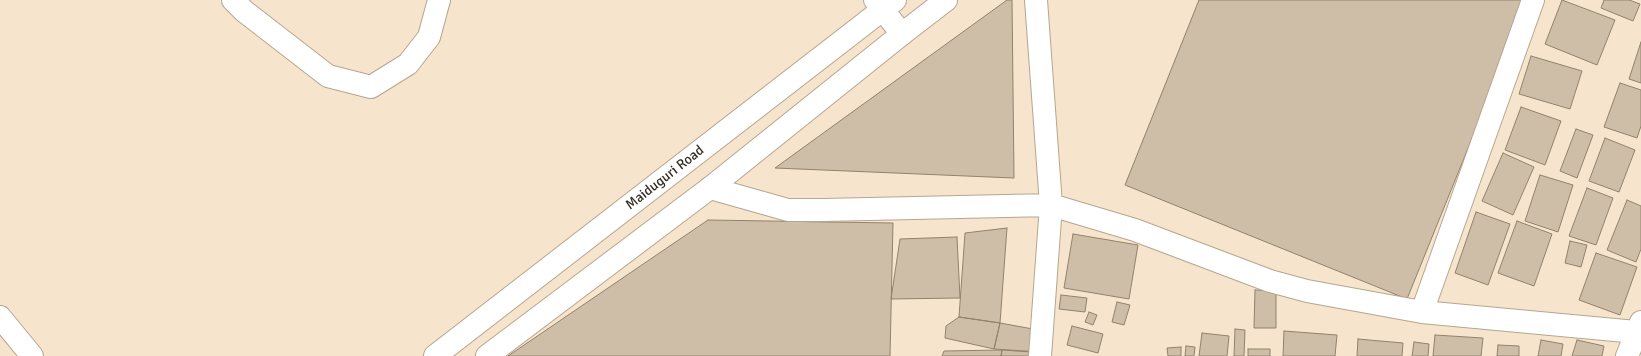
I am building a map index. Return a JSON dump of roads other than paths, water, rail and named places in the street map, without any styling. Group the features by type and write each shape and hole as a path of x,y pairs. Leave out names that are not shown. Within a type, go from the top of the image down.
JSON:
{"main road":[{"path":"233,0 244,11 328,76 371,87 408,64 429,37 438,0"},
{"path":"487,356 710,188 946,0"},
{"path":"1036,0 1051,205 1040,356"},
{"path":"1422,312 1533,0"},
{"path":"884,3 902,34"},
{"name":"Maiduguri Road","path":"435,356 884,3"},
{"path":"710,188 788,210 1051,205 1135,230 1270,281 1307,291 1422,312 1639,327 1628,356"},
{"path":"0,317 32,356"}]}
